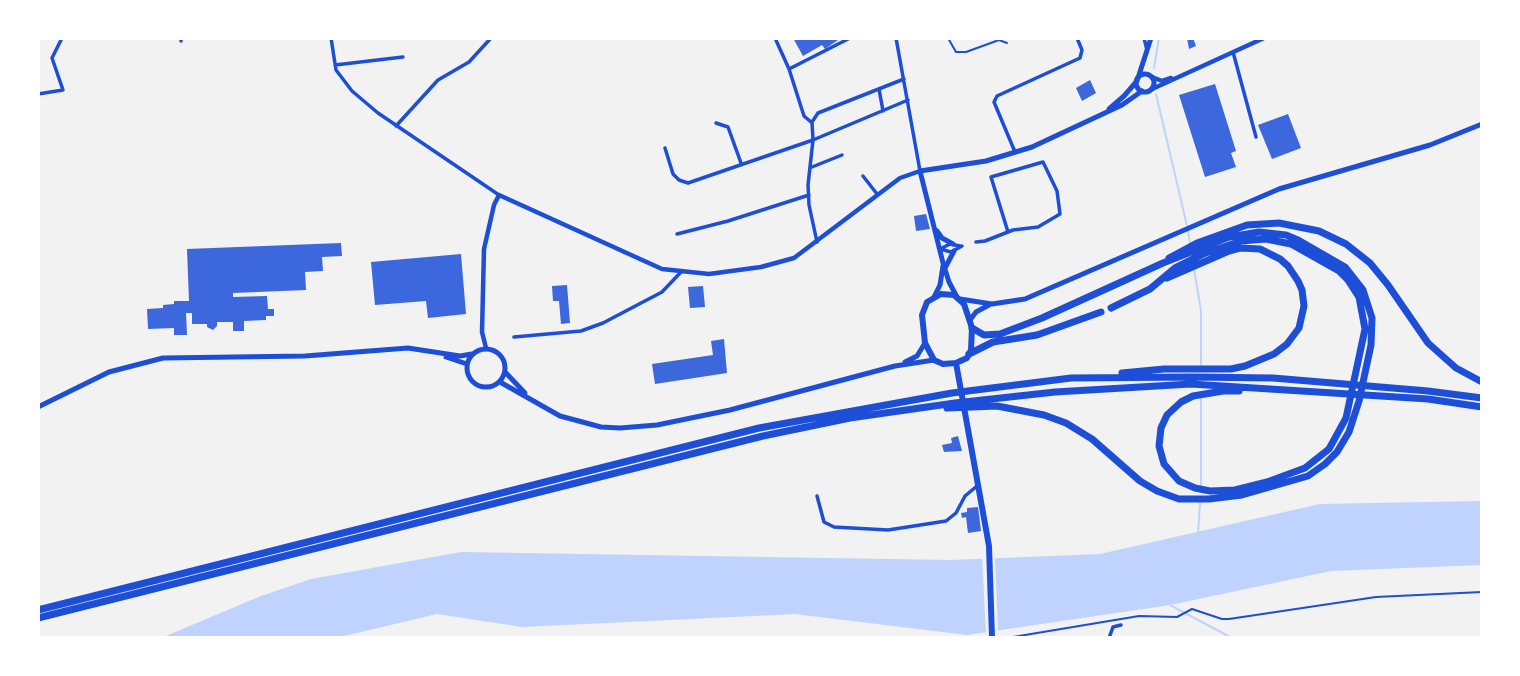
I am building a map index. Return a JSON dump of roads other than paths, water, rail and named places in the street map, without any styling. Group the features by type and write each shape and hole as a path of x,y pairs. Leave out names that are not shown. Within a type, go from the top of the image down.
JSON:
{"highway":[{"path":"1111,308 1150,289 1231,229 1260,223 1302,227 1336,239 1358,252 1376,269 1420,335 1439,355 1482,382"},
{"path":"971,324 984,335 1000,334 1042,318 1163,262 1241,241 1266,239 1291,244 1328,263 1348,280 1363,307 1365,329 1362,366 1350,419 1337,452 1308,476 1261,491 1179,499 1140,481 1091,439 1066,423 1021,409 980,403"},
{"path":"1201,252 1251,248 1270,253 1293,271 1302,290 1304,306 1299,328 1275,354 1210,381 1167,415 1161,428 1159,446 1164,464 1179,481 1210,495"},
{"path":"969,354 993,342 1037,335 1101,312"},
{"path":"38,610 746,431 952,393 1072,378 1191,377 1292,390 1428,399 1482,407"},
{"path":"38,618 763,436 850,418 1191,377 1210,381 1273,378 1482,398"}],"main road":[{"path":"1142,91 1137,81 1151,38"},
{"path":"500,382 561,416 579,422 601,427 638,427 730,410 895,366 934,360 943,364 961,362 969,354 973,340 971,324 967,309 949,282 920,171 986,161 1032,147 1122,105 1142,91 1150,90 1154,83 1146,64 1147,50"},
{"path":"1100,114 1121,99 1142,75 1151,77"},
{"path":"934,296 948,294 992,304 1008,303 1036,295 1279,189 1430,145 1482,124"},
{"path":"935,228 943,238 953,244"},
{"path":"934,360 925,343 922,315 927,302 940,285 944,265 954,251"},
{"path":"971,324 976,312 992,304"},
{"path":"895,366 917,356 925,343"},
{"path":"38,407 109,372 163,358 305,356 408,348 460,356 486,348 501,356 505,372 530,397"},
{"path":"423,350 467,364"},
{"path":"472,354 467,364 468,376 477,385 489,387 500,382 505,372"},
{"path":"956,363 989,546 992,638"}],"street":[{"path":"38,94 64,90 52,58 62,38"},
{"path":"396,126 438,80 469,62 491,38"},
{"path":"775,38 789,69 803,116 812,122"},
{"path":"789,69 850,38"},
{"path":"332,39 336,70 352,91 396,126 499,195 662,269 709,274 761,267 794,258 875,195 907,174 920,171 896,38"},
{"path":"1015,152 994,102 997,96 1080,58 1082,50 1077,38"},
{"path":"1144,38 1147,50"},
{"path":"1150,90 1264,38"},
{"path":"1233,52 1256,137"},
{"path":"335,65 403,57"},
{"path":"1151,77 1165,81 1199,67"},
{"path":"817,242 809,205 812,122 818,113 904,79"},
{"path":"879,89 883,111"},
{"path":"665,148 673,174 688,183 813,140 908,100"},
{"path":"716,123 728,127 741,163"},
{"path":"811,167 842,155"},
{"path":"976,242 1008,232 1038,227 1060,214 1056,191 1043,162 991,177 1008,232"},
{"path":"863,176 875,195"},
{"path":"869,190 875,195"},
{"path":"486,348 482,332 484,249 494,205 499,195"},
{"path":"677,234 809,195"},
{"path":"953,244 961,246 948,252 940,249 953,244"},
{"path":"514,337 581,331 603,323 662,292 681,272"},
{"path":"817,496 824,522 834,527 888,530 946,521 956,513 965,496 979,485"},
{"path":"1108,638 1113,627 1121,625"}],"water":[{"path":"1481,501 1481,565 1331,571 1170,605 967,635 795,614 522,627 437,614 340,637 161,638 261,596 311,579 461,552 950,560 1100,554 1320,504"}],"waterway":[{"path":"1154,68 1159,38"},
{"path":"1156,94 1187,226"},
{"path":"1188,231 1190,243"},
{"path":"1194,269 1201,311 1201,365"},
{"path":"1201,398 1201,487"},
{"path":"1198,533 1200,503"},
{"path":"1170,605 1232,638"}]}
